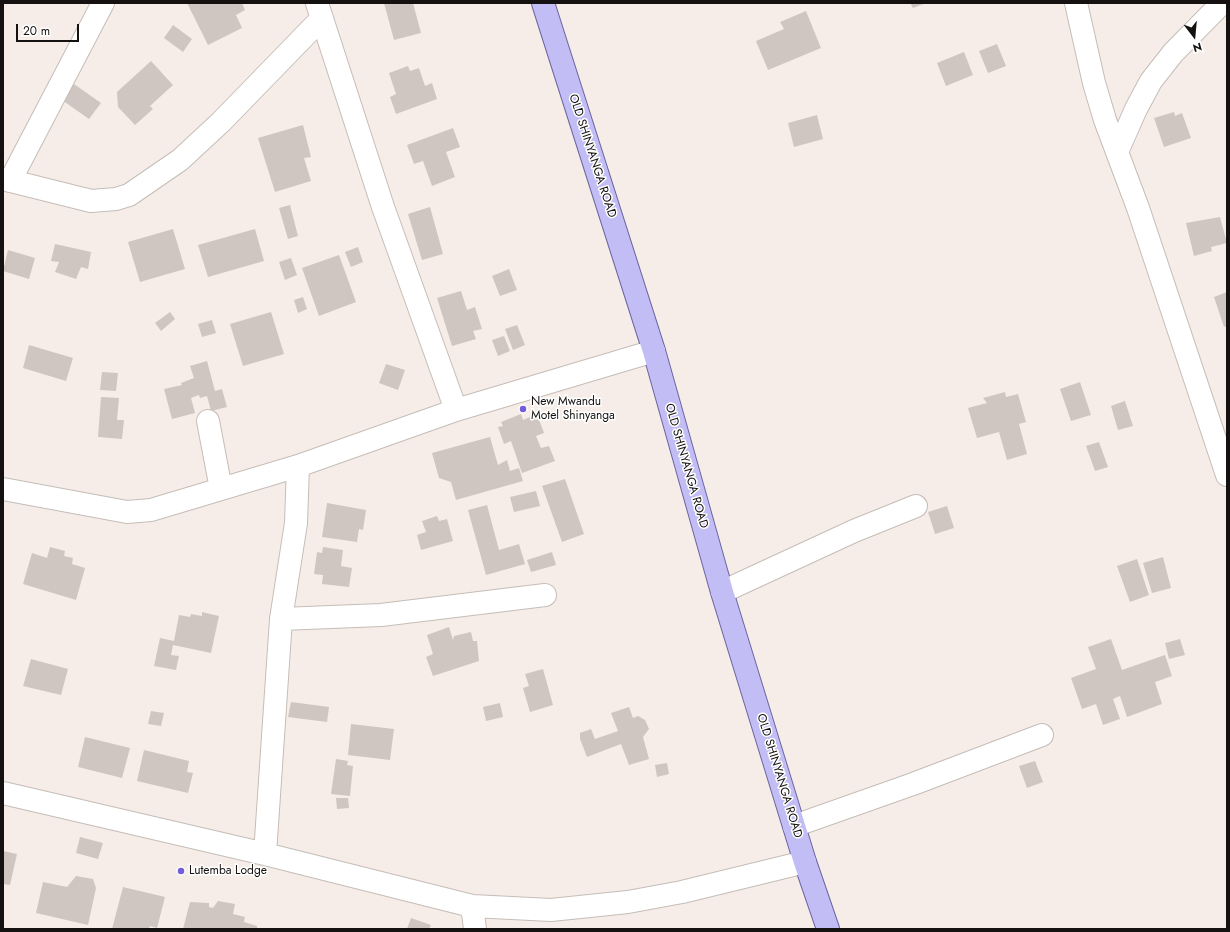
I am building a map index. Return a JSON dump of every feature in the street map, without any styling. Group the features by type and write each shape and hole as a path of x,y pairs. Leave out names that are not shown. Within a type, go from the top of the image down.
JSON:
{"main road":[{"name":"OLD SHINYANGA ROAD","path":"543,3 654,351 722,592 805,862 828,929"}],"street":[{"path":"103,3 7,180 91,201 105,201 129,195 180,160 220,122 320,11"},
{"path":"1076,3 1094,83 1227,475"},
{"path":"1117,152 1136,109 1151,81 1173,53 1222,3"},
{"path":"320,11 383,207 456,410"},
{"path":"3,489 127,512 150,510 298,466 456,410 654,351"},
{"path":"208,421 221,489"},
{"path":"265,854 282,619 296,523 298,466"},
{"path":"722,592 854,531 916,506"},
{"path":"282,619 381,614 545,594"},
{"path":"794,826 920,782 1042,735"},
{"path":"3,793 265,854 472,906 550,910 628,902 682,892 805,862"},
{"path":"472,906 475,929"}],"building":[{"path":"187,3 242,3 245,10 236,15 242,28 208,45"},
{"path":"384,3 413,3 421,33 394,40"},
{"path":"910,3 926,3 913,8"},
{"path":"806,11 821,48 768,70 756,41 784,29 780,22"},
{"path":"173,25 192,39 183,52 164,38"},
{"path":"997,44 1006,66 988,73 979,51"},
{"path":"964,52 973,75 946,86 937,63"},
{"path":"151,61 173,85 150,106 153,109 135,125 118,107 117,92"},
{"path":"408,66 410,71 419,68 425,86 432,83 437,99 396,114 390,97 396,94 389,73"},
{"path":"74,84 101,103 89,119 62,100"},
{"path":"1174,112 1175,116 1182,113 1191,138 1164,147 1154,118"},
{"path":"817,115 823,139 794,147 788,123"},
{"path":"303,125 311,157 304,158 311,181 275,192 258,138"},
{"path":"453,128 460,147 446,152 455,177 432,186 423,161 414,164 407,145"},
{"path":"290,205 298,236 288,239 279,208"},
{"path":"430,207 443,254 422,260 408,214"},
{"path":"1220,217 1227,243 1211,247 1212,251 1194,256 1186,223"},
{"path":"173,229 185,269 140,282 128,242"},
{"path":"255,229 264,261 208,277 198,245"},
{"path":"55,244 91,252 88,269 81,267 76,279 55,272 59,262 51,261"},
{"path":"358,247 363,262 351,267 345,252"},
{"path":"8,250 35,258 29,279 3,271"},
{"path":"339,255 356,302 319,316 302,268"},
{"path":"291,258 297,275 285,280 279,262"},
{"path":"509,269 517,290 500,296 492,276"},
{"path":"461,291 467,310 475,307 482,329 473,331 476,339 452,346 437,298"},
{"path":"1227,292 1227,326 1224,327 1214,297"},
{"path":"303,297 307,309 298,313 294,300"},
{"path":"170,312 175,319 161,331 155,323"},
{"path":"271,312 284,354 243,366 230,324"},
{"path":"212,320 216,333 202,337 198,324"},
{"path":"517,325 525,345 513,350 505,329"},
{"path":"504,336 510,351 498,356 492,340"},
{"path":"29,345 73,358 66,381 23,368"},
{"path":"207,361 215,391 222,389 227,407 211,411 207,396 200,398 199,395 191,398 195,413 172,419 164,389 182,385 181,383 194,378 190,366"},
{"path":"386,364 405,370 398,390 379,383"},
{"path":"102,372 118,373 116,391 100,390"},
{"path":"1080,382 1091,415 1071,421 1060,389"},
{"path":"1005,392 1006,397 1018,394 1026,422 1019,424 1027,454 1007,460 999,432 977,438 968,408 987,403 983,398"},
{"path":"101,397 119,398 117,420 124,420 122,439 98,437"},
{"path":"1125,401 1133,426 1118,430 1111,406"},
{"path":"521,414 523,420 537,414 544,433 536,436 541,448 549,446 555,461 522,473 511,441 504,444 498,427 503,426 501,422"},
{"path":"490,437 498,465 507,460 510,471 519,468 523,481 456,500 451,482 439,478 432,453"},
{"path":"1099,442 1108,467 1095,471 1086,446"},
{"path":"565,479 584,534 562,542 542,486"},
{"path":"536,491 540,506 514,512 510,497"},
{"path":"327,503 366,510 363,530 359,529 357,542 322,537"},
{"path":"487,505 499,550 519,544 525,564 486,575 468,510"},
{"path":"947,506 954,528 935,534 928,512"},
{"path":"437,516 439,521 447,519 453,541 421,550 417,535 426,532 422,521"},
{"path":"50,547 65,551 64,556 73,558 72,564 85,568 76,600 23,584 32,553 47,558"},
{"path":"323,547 343,550 341,566 352,568 349,587 322,584 323,575 314,574 317,552 322,553"},
{"path":"552,552 556,565 531,572 527,560"},
{"path":"1163,557 1171,588 1152,593 1143,563"},
{"path":"1137,559 1149,595 1130,602 1117,566"},
{"path":"202,612 219,616 211,653 173,645 171,655 179,656 176,670 154,666 160,638 174,641 179,615 190,617 191,614 202,616"},
{"path":"449,627 453,640 454,636 471,632 473,641 477,641 479,661 433,676 426,657 433,654 427,635"},
{"path":"1111,639 1122,670 1165,655 1172,676 1155,682 1162,704 1127,717 1120,696 1113,699 1120,719 1103,725 1096,704 1082,709 1071,678 1096,669 1088,647"},
{"path":"1180,639 1185,655 1169,659 1165,643"},
{"path":"31,659 68,669 61,695 23,686"},
{"path":"543,669 553,705 530,712 523,688 529,686 525,674"},
{"path":"291,702 329,707 327,722 288,717"},
{"path":"500,703 503,717 486,721 483,707"},
{"path":"629,707 633,718 638,716 645,720 649,729 643,737 649,759 629,765 621,744 587,757 580,739 580,733 591,729 595,739 618,731 611,713"},
{"path":"151,711 164,713 161,726 148,724"},
{"path":"351,724 394,729 390,760 348,755"},
{"path":"85,737 130,748 122,778 78,767"},
{"path":"144,750 189,761 187,772 193,773 188,793 137,781"},
{"path":"336,759 348,761 347,765 353,766 350,796 331,794"},
{"path":"1035,761 1043,782 1027,788 1019,766"},
{"path":"667,763 669,774 657,777 655,765"},
{"path":"336,798 348,798 349,808 337,809"},
{"path":"80,837 103,843 98,859 76,853"},
{"path":"3,851 17,854 10,885 3,884"},
{"path":"76,876 93,879 96,888 88,925 36,913 43,882 67,887"},
{"path":"123,887 165,897 157,928 150,926 149,929 112,929"},
{"path":"218,901 235,904 233,914 245,917 244,922 257,926 257,929 183,929 190,902 209,903 209,907 213,908"},
{"path":"411,918 431,925 429,929 407,929"}],"place":[{"name":"New Mwandu Motel Shinyanga","path":"523,409"},
{"name":"Lutemba Lodge","path":"181,871"}]}
